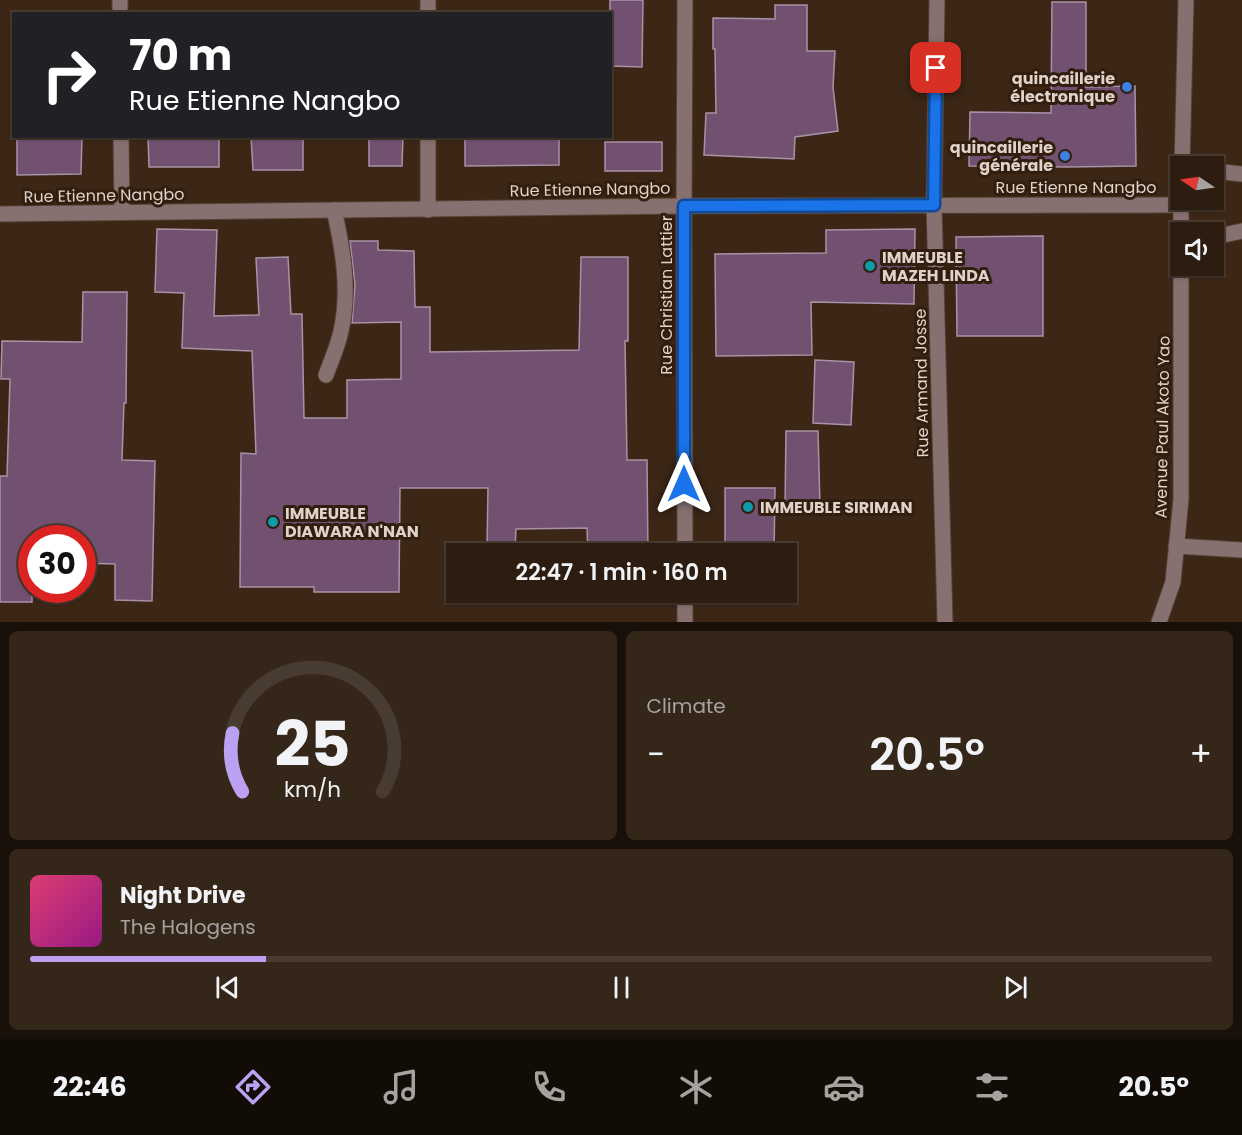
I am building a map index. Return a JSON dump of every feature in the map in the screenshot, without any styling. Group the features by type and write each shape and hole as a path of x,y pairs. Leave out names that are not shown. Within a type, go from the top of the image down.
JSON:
{"street":[{"name":"Rue Christian Lattier","path":"685,0 685,543"},
{"name":"Rue Armand Josse","path":"937,0 934,205 945,622"},
{"path":"1182,156 1186,0"},
{"path":"121,138 122,212"},
{"path":"428,138 428,210"},
{"path":"1224,172 1242,174"},
{"name":"Rue Etienne Nangbo","path":"0,214 1170,202"},
{"path":"326,375 341,331 346,291 342,244 334,210"},
{"path":"1224,235 1242,231"},
{"name":"Avenue Paul Akoto Yao","path":"1159,622 1173,582 1181,499 1181,276"},
{"path":"1176,546 1242,550"},
{"path":"685,603 685,622"}],"building":[{"path":"610,0 643,0 642,67 612,66 612,12 610,12"},
{"path":"1052,2 1086,2 1086,87 1135,86 1136,166 969,166 970,112 1051,113"},
{"path":"775,5 807,5 807,51 835,51 833,87 838,131 795,137 794,159 704,155 706,113 716,113 713,18 775,19"},
{"path":"17,138 82,138 81,174 17,175"},
{"path":"148,138 219,138 219,167 149,167"},
{"path":"251,138 303,138 303,170 253,170"},
{"path":"369,138 403,138 402,166 369,166"},
{"path":"465,138 559,138 559,165 465,166"},
{"path":"605,142 662,142 662,171 605,171"},
{"path":"157,229 217,230 214,316 259,315 256,258 288,257 291,314 302,314 304,418 347,418 347,380 401,379 401,322 352,323 355,285 350,241 378,241 378,250 414,251 415,307 430,307 430,352 579,350 581,257 628,257 628,341 625,341 627,460 647,460 648,543 588,543 587,528 516,529 515,543 487,543 488,488 400,488 399,592 314,592 314,587 240,587 241,453 256,454 252,351 182,348 184,293 155,292"},
{"path":"915,229 914,304 811,302 812,355 716,356 715,254 826,253 826,230"},
{"path":"1043,236 1043,336 957,336 956,237"},
{"path":"83,292 127,292 126,403 124,403 122,460 155,461 152,601 115,600 115,564 96,563 96,525 18,525 18,602 0,602 0,476 7,476 10,379 1,379 2,341 82,342"},
{"path":"815,360 854,362 851,425 813,423"},
{"path":"786,431 818,431 820,506 785,508"},
{"name":"IMMEUBLE SIRIMAN","path":"725,488 775,488 774,543 725,543"}],"place":[{"name":"quincaillerie électronique","path":"1127,87"},
{"name":"quincaillerie générale","path":"1065,156"},
{"name":"IMMEUBLE MAZEH LINDA","path":"870,266"},
{"name":"IMMEUBLE SIRIMAN","path":"748,507"},
{"name":"IMMEUBLE DIAWARA N'NAN","path":"273,522"}],"route":[{"path":"684,484 684,206 934,205 936,68"}]}
